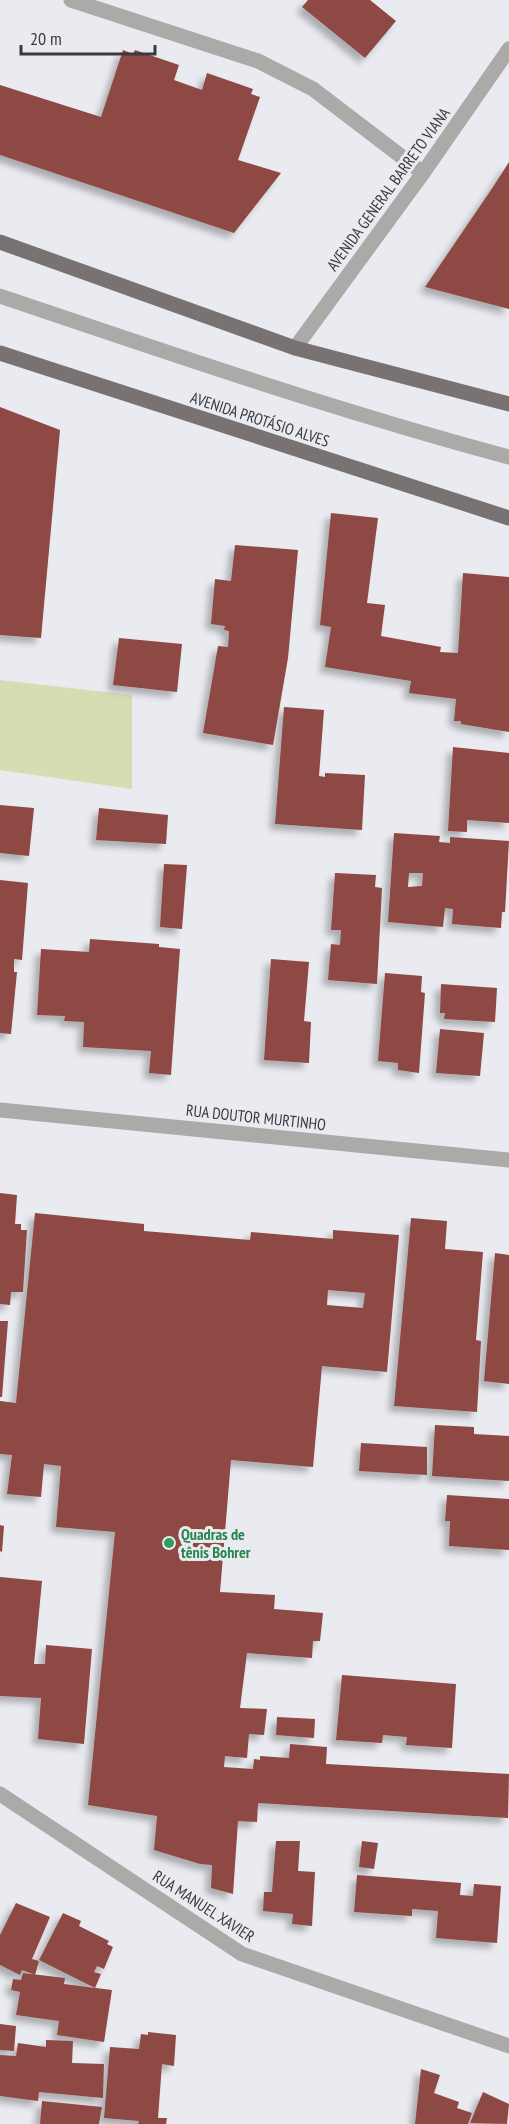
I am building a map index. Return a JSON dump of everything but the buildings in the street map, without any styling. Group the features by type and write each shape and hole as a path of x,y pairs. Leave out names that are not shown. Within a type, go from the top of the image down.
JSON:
{"main road":[{"path":"0,242 295,348 509,404"},
{"name":"AVENIDA PROTÁSIO ALVES","path":"0,353 509,518"}],"street":[{"path":"71,0 258,62 313,89 423,172"},
{"name":"AVENIDA GENERAL BARRETO VIANA","path":"295,348 509,49"},
{"path":"0,296 272,387 509,457"},
{"name":"RUA DOUTOR MURTINHO","path":"0,1110 509,1160"},
{"name":"RUA MANUEL XAVIER","path":"0,1794 242,1954 509,2046"}],"green space":[{"path":"0,680 132,695 132,789 0,770"}],"place":[{"name":"Quadras de tênis Bohrer","path":"169,1543"}]}
